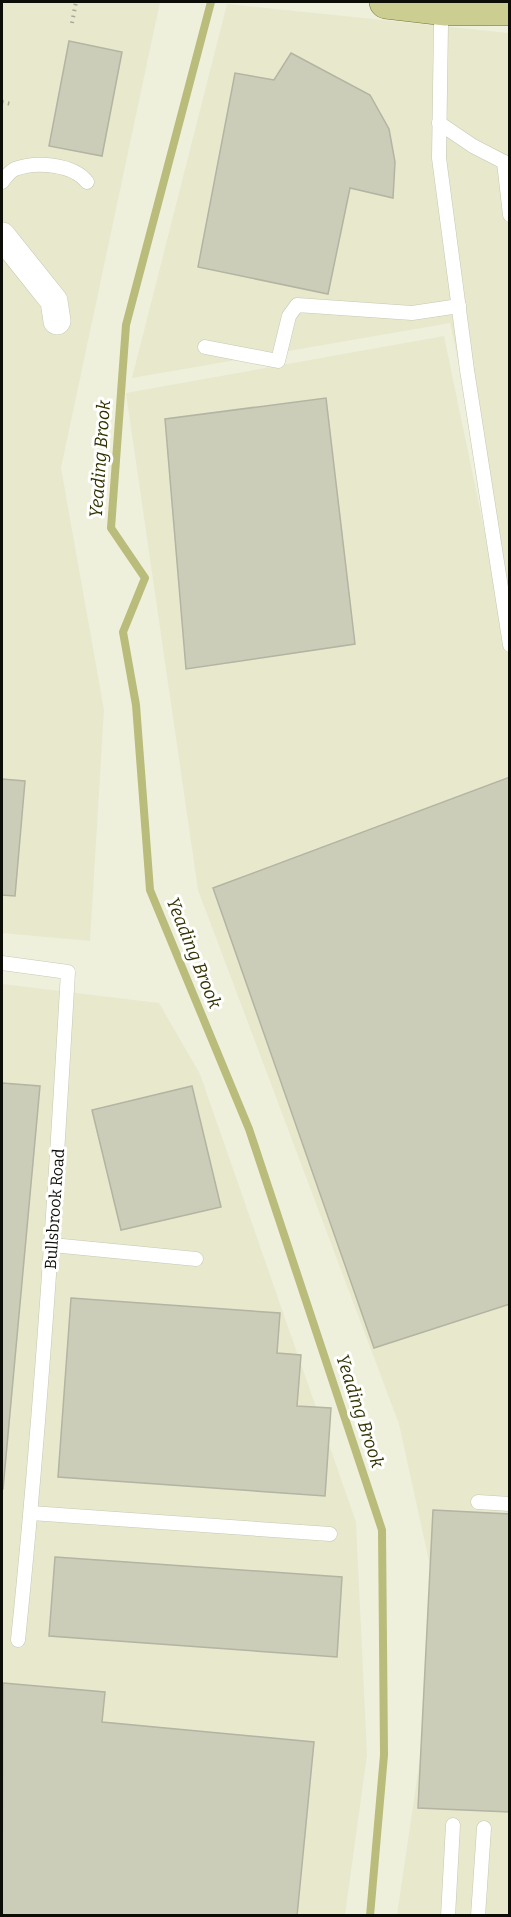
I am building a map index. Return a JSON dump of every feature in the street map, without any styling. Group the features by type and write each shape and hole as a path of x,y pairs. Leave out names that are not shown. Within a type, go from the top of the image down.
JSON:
{"main road":[{"path":"386,2 510,9"}],"street":[{"path":"2,236 54,302 57,321"}],"lane":[{"path":"448,5 441,24 439,158 510,645"},
{"path":"439,123 507,163 510,215"},
{"path":"2,182 14,169 49,165 80,174 87,182"},
{"path":"205,347 278,361 288,316 297,305 412,313 459,306"},
{"name":"Bullsbrook Road","path":"2,963 68,972 52,1245 32,1513 18,1640"},
{"path":"52,1245 196,1259"},
{"path":"478,1502 510,1504"},
{"path":"32,1513 330,1534"},
{"path":"448,1916 453,1825"},
{"path":"478,1916 484,1828"}],"path":[{"path":"72,23 76,2"},
{"path":"2,102 11,104"}],"shaded area":[{"path":"2,2 160,2 61,468 104,710 90,941 2,933"},
{"path":"227,4 509,33 509,597 450,323 132,378"},
{"path":"444,336 510,654 509,1915 397,1915 441,1616 399,1424 198,890 126,393"},
{"path":"2,984 159,1003 200,1074 356,1522 367,1755 345,1915 2,1916"}],"building":[{"path":"69,41 122,52 102,156 49,146"},
{"path":"291,53 370,95 389,129 395,162 393,198 350,188 328,294 198,267 235,73 274,80"},
{"path":"326,398 355,644 186,669 165,419"},
{"path":"510,777 510,1304 374,1348 213,888"},
{"path":"2,779 25,781 15,896 2,895"},
{"path":"2,1083 40,1086 3,1489 2,1489"},
{"path":"192,1086 221,1207 121,1230 92,1110"},
{"path":"71,1298 280,1313 277,1353 301,1355 297,1406 331,1408 325,1496 58,1477"},
{"path":"433,1510 510,1514 510,1812 418,1808"},
{"path":"55,1557 342,1577 337,1657 49,1636"},
{"path":"3,1683 105,1692 102,1722 314,1742 297,1916 2,1916"}],"waterway":[{"name":"Yeading Brook","path":"211,2 126,325 111,528 145,578 123,632 136,705 150,890 249,1129 382,1530 384,1755 370,1916"}]}
